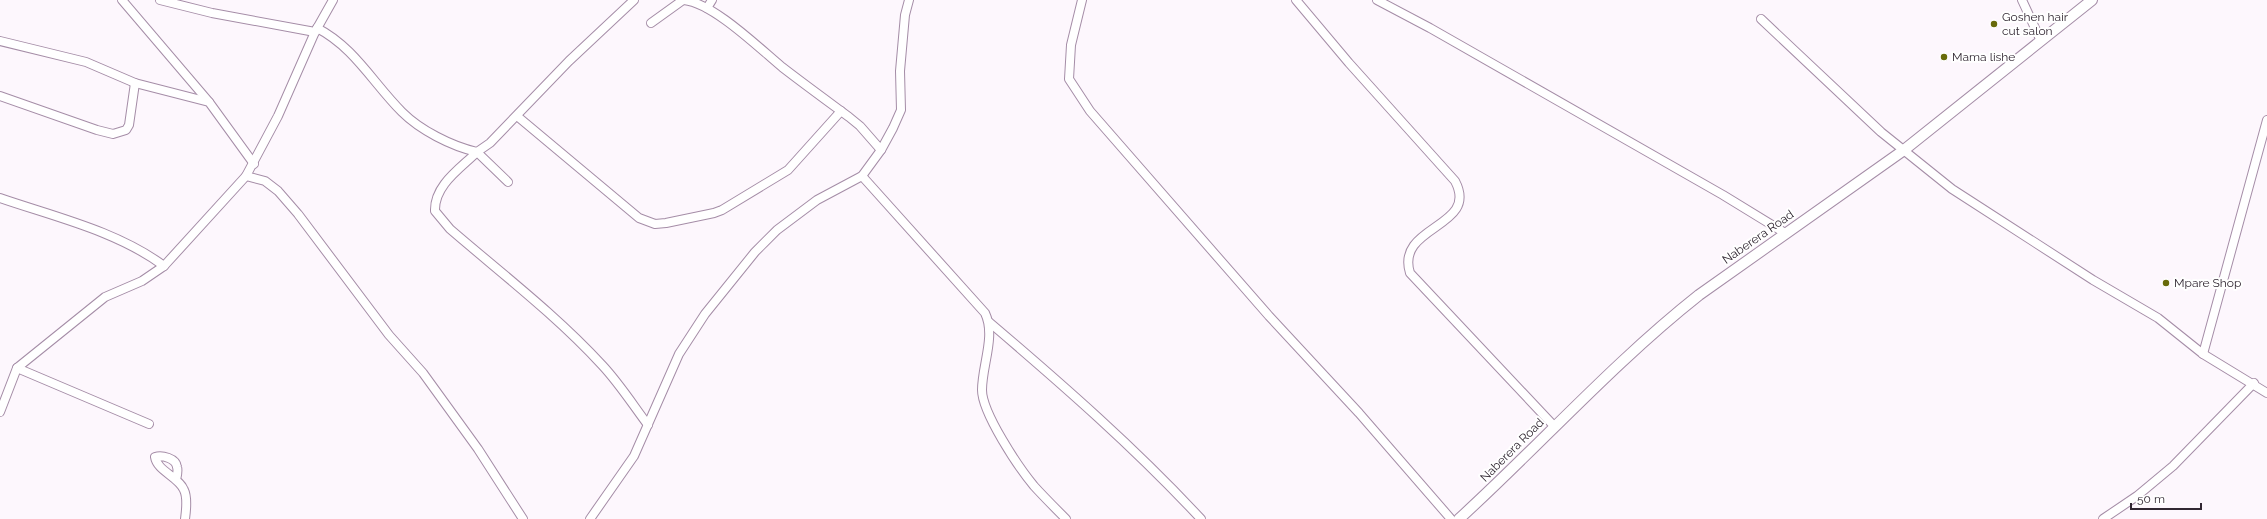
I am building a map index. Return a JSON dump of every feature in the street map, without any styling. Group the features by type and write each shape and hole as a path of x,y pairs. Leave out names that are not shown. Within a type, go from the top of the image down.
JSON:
{"street":[{"path":"122,0 209,102 254,164"},
{"path":"160,0 212,14 299,27 332,35 352,53 398,107 417,124 444,140 477,152 508,182"},
{"path":"0,412 17,368 105,297 142,281 164,266 246,176 254,164 297,76 316,30 333,0"},
{"path":"634,0 569,61 490,143 477,152 442,186 435,206 437,216 450,230 570,332 603,366 648,425"},
{"path":"651,23 684,0 695,1 707,8 860,126 881,150"},
{"path":"707,8 712,0"},
{"path":"590,519 629,465 687,341 705,314 755,252 777,230 801,211 862,176 881,150 894,128 901,110 900,71 906,15 910,0"},
{"path":"1082,0 1071,45 1069,79 1090,111 1269,316 1359,412 1451,519"},
{"path":"1296,0 1348,63 1455,181 1460,190 1461,200 1452,215 1412,246 1406,262 1410,273 1554,426"},
{"path":"1377,0 1430,28 1785,233"},
{"path":"2022,0 2041,41"},
{"name":"Naberera Road","path":"1459,519 1514,468 1554,426 1669,318 1785,233 1904,150 2092,0"},
{"path":"1761,19 1850,104 1952,189 2093,280 2158,318 2203,354 2267,392"},
{"path":"0,41 92,64 135,83 209,102"},
{"path":"0,96 113,134 126,130 129,125 135,83"},
{"path":"517,116 640,218 655,224 714,213 756,190 794,165 841,111"},
{"path":"2203,354 2267,120"},
{"path":"246,176 265,181 278,191 298,214 389,335 423,373 478,449 523,519"},
{"path":"862,176 976,301 989,322 1068,390 1161,476 1201,519"},
{"path":"0,198 105,235 149,255 164,266"},
{"path":"989,322 982,392 988,413 1034,486 1066,519"},
{"path":"17,368 149,424"},
{"path":"2103,519 2137,496 2173,466 2254,383"},
{"path":"176,480 185,491 185,519"}],"place":[{"name":"Goshen hair cut salon","path":"1994,24"},
{"name":"Mama lishe","path":"1944,57"},
{"name":"Mpare Shop","path":"2166,283"}]}
